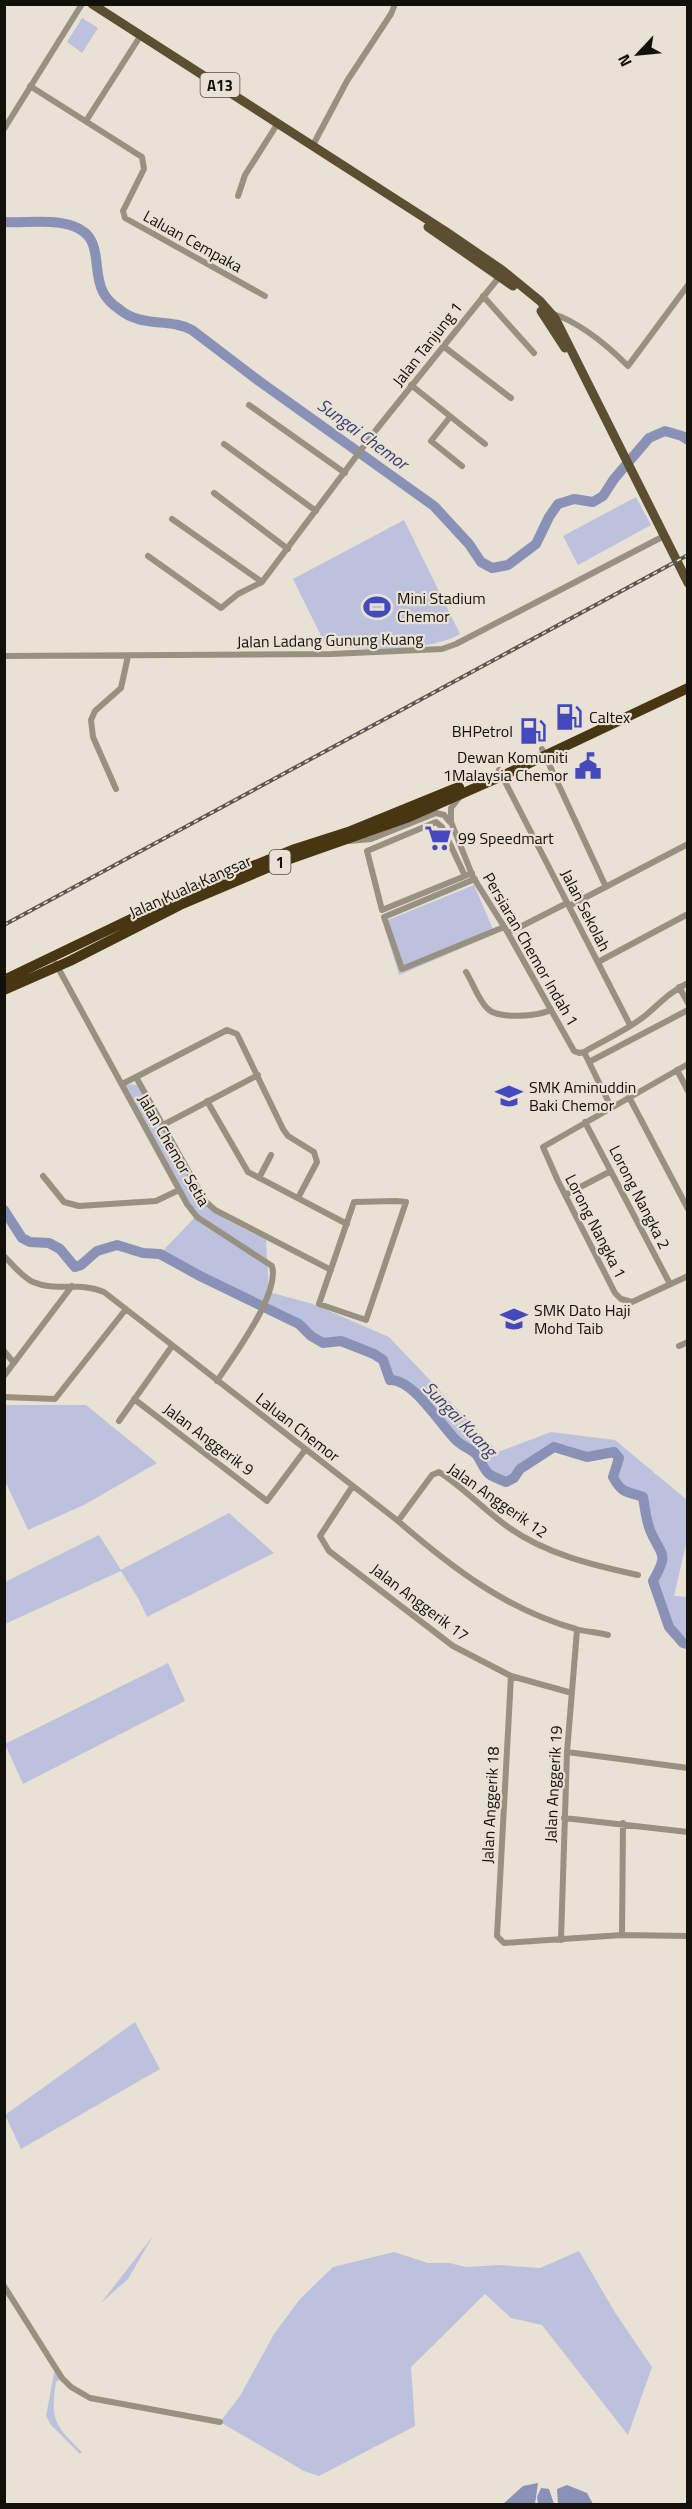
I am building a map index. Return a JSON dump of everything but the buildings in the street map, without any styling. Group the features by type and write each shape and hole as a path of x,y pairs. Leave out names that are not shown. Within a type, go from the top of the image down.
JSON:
{"highway":[{"name":"Jalan Kuala Kangsar","path":"4,980 55,962 184,903 284,861 409,817 466,791 687,680"},
{"name":"Jalan Kuala Kangsar","path":"544,752 687,688"},
{"name":"Jalan Kuala Kangsar","path":"4,990 165,902 295,849 386,818 500,773"}],"main road":[{"name":"A13","path":"92,4 486,259 515,280 551,313 561,327 687,583"},
{"name":"A13","path":"346,167 380,194 500,276 543,313 600,410"},
{"path":"486,259 500,276 515,280"}],"street":[{"path":"4,129 82,4"},
{"path":"313,145 347,81 391,14 395,4"},
{"path":"86,121 141,35"},
{"name":"Laluan Cempaka","path":"30,86 139,154 144,161 142,174 123,211 125,218 265,296"},
{"path":"238,196 245,175 278,123"},
{"name":"Jalan Tanjung 1","path":"262,582 411,385 500,276"},
{"path":"551,313 562,317 586,333 628,366 687,285"},
{"path":"483,296 534,353"},
{"path":"443,346 511,398"},
{"path":"411,385 485,444"},
{"path":"249,405 345,473"},
{"path":"450,417 431,441 462,466"},
{"path":"224,444 316,511"},
{"path":"214,493 288,549"},
{"path":"148,556 221,608 238,594 262,582 172,519"},
{"name":"Jalan Ladang Gunung Kuang","path":"4,656 342,654 442,650 664,537"},
{"path":"116,789 96,743 92,720 95,711 121,688 128,656"},
{"path":"544,752 606,886"},
{"name":"Jalan Sekolah","path":"500,773 630,1025"},
{"path":"451,822 451,808 466,791"},
{"path":"342,842 371,839 436,813 444,815 451,822"},
{"path":"436,822 442,826 471,876 382,910 367,851 436,822"},
{"path":"442,826 451,822"},
{"name":"Persiaran Chemor Indah 1","path":"451,822 471,876 506,930 574,1051 581,1053 589,1062 611,1107"},
{"path":"471,876 384,918 402,969 568,904 687,844"},
{"path":"598,962 687,914"},
{"name":"Jalan Chemor Setia","path":"55,962 179,1190 197,1217 272,1266 273,1280 257,1318 217,1381"},
{"path":"466,972 488,1009 495,1013 521,1016 542,1014 551,1010"},
{"path":"581,1053 630,1025 687,983"},
{"path":"679,987 687,1004"},
{"path":"589,1062 687,1010"},
{"path":"122,1084 227,1030 237,1034 288,1136 314,1152 317,1162 298,1198"},
{"path":"585,1122 687,1064"},
{"path":"677,1070 687,1091"},
{"path":"163,1125 258,1075"},
{"path":"136,1077 205,1201 215,1210 331,1270"},
{"path":"629,1097 687,1209"},
{"path":"207,1101 248,1172 347,1224"},
{"name":"Lorong Nangka 1","path":"585,1122 543,1147 543,1152 615,1293 621,1299 632,1302 687,1275"},
{"name":"Lorong Nangka 2","path":"585,1122 670,1284"},
{"path":"259,1178 271,1155"},
{"path":"565,1195 611,1171"},
{"path":"43,1176 64,1202 79,1206 156,1201 179,1190"},
{"path":"354,1202 406,1202 366,1320 319,1304 331,1270 354,1202"},
{"name":"Laluan Chemor","path":"4,1256 31,1281 91,1286 104,1292 398,1521 434,1552 486,1590 514,1606 577,1630 608,1635"},
{"path":"4,1376 72,1286"},
{"path":"4,1397 55,1399 126,1309"},
{"path":"679,1346 687,1342"},
{"path":"119,1421 172,1346"},
{"path":"4,1351 14,1364"},
{"name":"Jalan Anggerik 9","path":"134,1399 267,1501 305,1450"},
{"name":"Jalan Anggerik 12","path":"398,1521 432,1475 439,1472 509,1528 539,1547 594,1565 638,1575"},
{"name":"Jalan Anggerik 17","path":"352,1487 320,1536 329,1551 436,1634 470,1656 511,1676 572,1693"},
{"name":"Jalan Anggerik 19","path":"561,1940 567,1752 577,1630"},
{"name":"Jalan Anggerik 18","path":"511,1676 497,1936 504,1943 561,1940"},
{"path":"567,1752 687,1768"},
{"path":"564,1818 687,1832"},
{"path":"622,1935 623,1823"},
{"path":"561,1940 622,1935 687,1936"},
{"path":"4,2286 62,2378 81,2394 90,2398 220,2422"}],"shaded area":[{"path":"82,18 98,28 82,53 67,42"},
{"path":"636,497 651,525 578,565 563,536"},
{"name":"Mini Stadium Chemor","path":"404,520 460,634 446,640 413,647 327,648 293,579"},
{"path":"474,885 495,934 399,975 383,922"},
{"path":"123,1084 138,1085 203,1202 225,1219 266,1240 269,1292 313,1304 389,1337 498,1452 551,1432 615,1440 687,1500 687,1540 674,1596 687,1597 687,1644 683,1643 669,1627 653,1581 661,1564 662,1554 649,1526 643,1497 625,1492 616,1483 613,1477 619,1459 614,1453 587,1457 554,1447 520,1469 514,1478 506,1482 487,1472 476,1454 457,1441 418,1395 399,1382 390,1380 383,1360 341,1341 323,1343 311,1336 299,1324 160,1254 197,1215"},
{"path":"5,1405 86,1405 157,1463 84,1505 28,1530 5,1481"},
{"path":"229,1513 274,1553 147,1617 121,1571 5,1624 5,1582 99,1535 121,1570"},
{"path":"168,1663 185,1701 23,1784 5,1744"},
{"path":"135,2022 160,2069 21,2149 5,2115"},
{"path":"153,2236 128,2279 101,2303"},
{"path":"579,2251 616,2314 652,2367 628,2435 542,2325 511,2318 485,2294 411,2367 415,2426 319,2476 304,2471 220,2422 240,2396 274,2334 300,2299 333,2267 394,2252 428,2263 449,2263 466,2267 499,2265 540,2268"},
{"path":"55,2368 62,2378 56,2382 54,2414 60,2428 82,2452 80,2454 51,2425 46,2416"},
{"path":"538,2483 535,2504 503,2504 523,2486"},
{"path":"567,2485 587,2493 593,2504 558,2504 557,2489"},
{"path":"541,2488 549,2489 554,2504 538,2504 537,2497"}],"waterway":[{"name":"Sungai Chemor","path":"4,222 57,223 73,226 83,231 90,238 96,254 103,292 114,306 137,319 175,324 192,330 259,381 434,506 469,544 481,562 492,568 508,565 536,544 558,504 574,499 593,502 603,496 614,479 649,438 665,431 688,440"},
{"name":"Sungai Kuang","path":"4,1210 22,1238 30,1242 49,1243 60,1249 75,1267 81,1265 97,1251 117,1245 143,1253 160,1254 299,1324 311,1336 323,1343 341,1341 374,1354 383,1360 390,1380 399,1382 418,1395 457,1441 476,1454 489,1474 506,1482 514,1478 520,1469 554,1447 587,1457 614,1452 619,1458 613,1477 622,1489 643,1497 649,1526 662,1554 661,1564 653,1581 669,1627 683,1643 688,1644"}],"railway":[{"path":"4,925 688,555"}],"place":[{"name":"Mini Stadium Chemor","path":"377,607"},
{"name":"Caltex","path":"569,717"},
{"name":"BHPetrol","path":"533,731"},
{"name":"Dewan Komuniti 1Malaysia Chemor","path":"588,766"},
{"name":"99 Speedmart","path":"438,838"},
{"name":"SMK Aminuddin Baki Chemor","path":"509,1096"},
{"name":"SMK Dato Haji Mohd Taib","path":"514,1319"}]}
